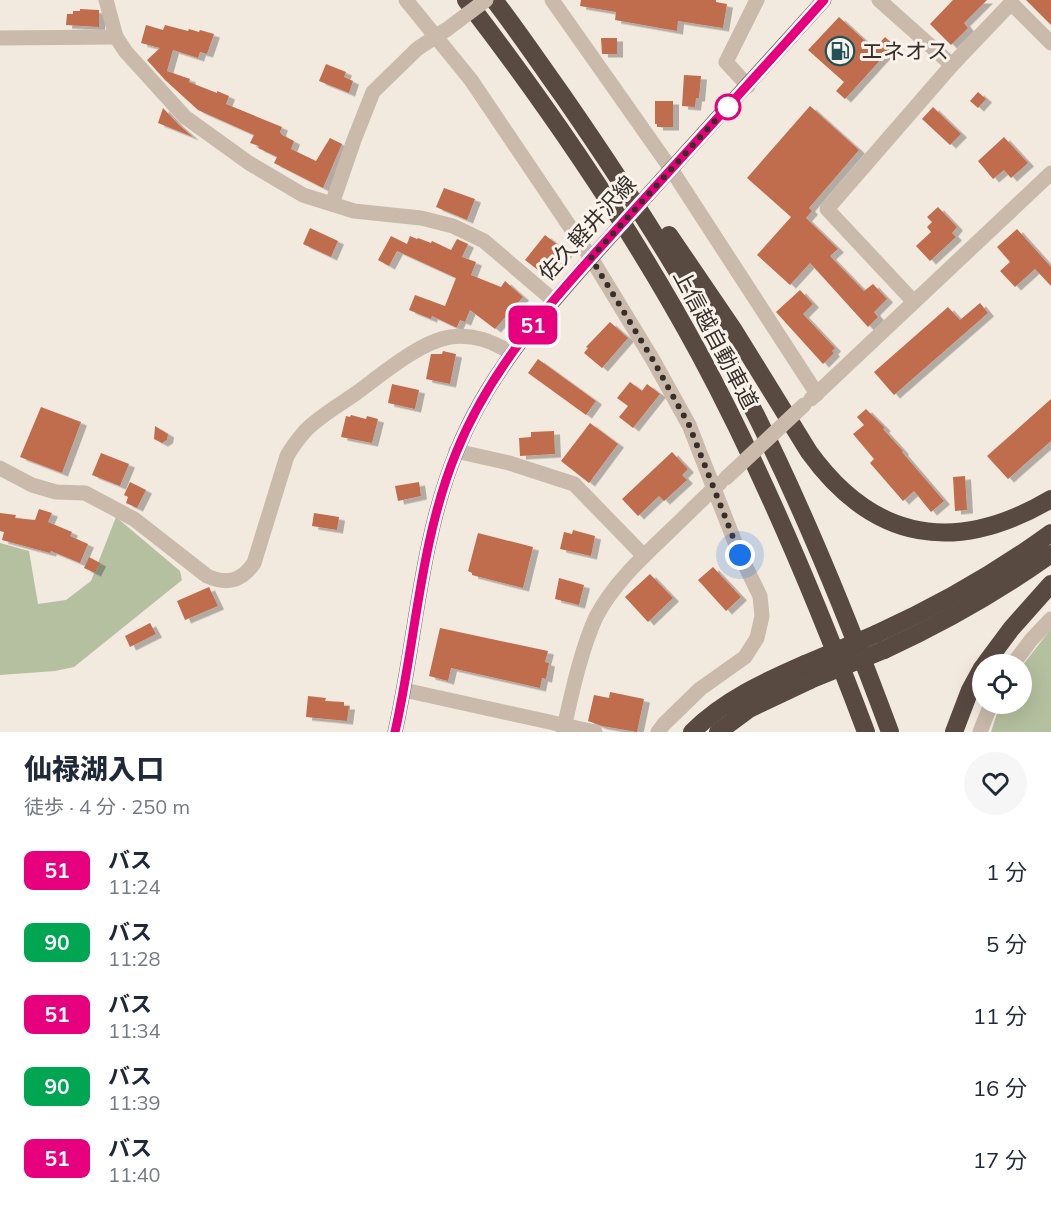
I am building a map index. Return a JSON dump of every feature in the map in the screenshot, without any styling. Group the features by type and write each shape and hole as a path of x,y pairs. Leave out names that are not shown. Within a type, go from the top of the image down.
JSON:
{"highway":[{"name":"上信越自動車道","path":"466,0 567,141 642,254 700,356 756,467 800,564 866,732"},
{"name":"上信越自動車道","path":"494,0 585,127 662,243 720,347 774,453 820,556 890,732"},
{"path":"585,127 678,247 816,461 857,504 898,525 919,530 967,532 1012,519 1051,499"},
{"path":"756,467 858,732"},
{"path":"880,642 915,616 997,571 1051,533"},
{"path":"718,732 807,672 971,606 1051,554"},
{"path":"993,654 1011,629 1051,584"},
{"path":"692,732 726,704 774,677 807,672"},
{"path":"954,732 972,685"}],"main road":[{"name":"佐久軽井沢線","path":"395,732 429,542 456,451 480,401 511,353 553,300 824,0"}],"street":[{"path":"106,0 117,37 126,52 185,117 249,163 303,195 354,211 422,218 453,226 484,241 553,300"},
{"path":"406,0 442,33 591,258 653,360 720,483 740,555 760,596 762,616 757,638 745,657 700,689 658,732"},
{"path":"332,204 373,92 417,49 486,0"},
{"path":"552,0 666,174 817,394"},
{"path":"748,86 726,62 757,0"},
{"path":"879,0 952,65"},
{"path":"914,302 827,209 952,65 1011,3 1051,42"},
{"path":"0,38 117,37"},
{"path":"564,729 595,620 617,584 720,483 1051,173"},
{"path":"0,468 32,485 56,492 85,493 134,519 207,576 218,581 240,579 249,572 254,563 287,456 292,447 314,424 387,370 434,342 449,337 483,338 511,353"},
{"path":"456,451 509,463 574,484 644,556"},
{"path":"1021,654 1051,619"},
{"path":"404,690 564,729 595,732"},
{"path":"980,732 987,714"}],"green space":[{"path":"116,517 180,571 182,580 74,667 55,671 0,675 0,543 29,551 38,604 66,600 91,581"},
{"path":"1051,629 1051,732 991,732 997,714 1032,714 1031,654"}],"building":[{"path":"581,0 716,0 716,2 727,4 723,28 678,21 677,31 615,20 616,12 580,6"},
{"path":"953,0 987,0 964,23 968,28 951,45 930,24"},
{"path":"1026,0 1051,0 1051,25"},
{"path":"80,9 99,10 99,27 66,25 67,14 73,14 73,11 80,11"},
{"path":"839,17 874,49 885,37 894,45 845,99 836,91 844,82 808,50"},
{"path":"146,25 163,30 165,25 214,34 207,54 200,52 198,58 173,50 167,71 190,79 189,82 229,96 226,104 282,127 280,132 282,135 294,141 291,149 316,161 330,138 342,144 323,188 274,163 277,157 250,143 254,135 198,110 165,80 147,60 160,48 141,43"},
{"path":"601,38 617,38 617,54 602,54"},
{"path":"326,64 346,72 344,77 353,81 349,93 319,81"},
{"path":"684,75 701,76 699,98 696,98 695,107 682,106"},
{"path":"978,92 986,99 978,108 970,101"},
{"path":"655,101 673,101 673,127 657,127"},
{"path":"810,106 859,150 809,208 812,211 806,218 838,249 830,256 864,291 873,284 887,299 874,312 878,317 868,327 810,263 790,285 757,255 791,217 747,178"},
{"path":"933,107 961,134 950,145 922,119"},
{"path":"163,108 178,124 193,137 158,123"},
{"path":"1004,137 1028,163 1011,178 1004,170 993,179 978,161"},
{"path":"444,188 475,199 467,220 436,207"},
{"path":"938,207 957,227 952,233 956,237 930,261 916,246 931,232 927,227 932,222 927,217"},
{"path":"310,228 338,241 331,257 303,244"},
{"path":"1017,229 1051,267 1051,286 1035,269 1015,287 1000,271 1010,262 997,247"},
{"path":"545,235 567,252 547,277 525,260"},
{"path":"391,236 407,244 410,236 431,243 432,241 451,250 457,239 468,244 462,257 476,262 471,275 501,287 505,281 523,297 495,329 470,310 465,322 460,320 455,327 432,316 431,319 409,310 415,295 445,306 456,278 397,251 389,266 378,260"},
{"path":"800,290 813,304 803,314 835,348 832,351 834,353 823,364 776,312"},
{"path":"980,303 988,313 894,395 874,372 948,307 960,320"},
{"path":"610,322 628,338 602,368 584,353 588,348 586,347"},
{"path":"443,351 456,354 450,384 426,379 431,354 442,354"},
{"path":"538,359 596,401 586,415 528,373"},
{"path":"630,382 642,391 647,384 660,394 633,428 619,417 628,406 617,398"},
{"path":"392,384 419,390 415,409 388,403"},
{"path":"1051,399 1051,441 1008,479 987,456"},
{"path":"41,407 81,422 62,473 20,457"},
{"path":"866,409 885,428 883,429 944,501 931,512 914,491 903,501 870,463 874,459 853,434 864,425 857,417"},
{"path":"346,416 378,419 372,443 341,437"},
{"path":"590,423 618,444 589,483 561,461"},
{"path":"155,426 168,434 167,440 162,443 154,439"},
{"path":"554,431 555,454 520,456 519,438 531,437 531,432"},
{"path":"672,452 688,469 682,475 687,480 664,501 659,496 638,516 622,499"},
{"path":"101,453 129,464 120,486 92,475"},
{"path":"965,476 967,510 955,511 953,477"},
{"path":"130,482 146,490 137,508 126,503 128,497 124,495"},
{"path":"419,482 421,496 398,501 395,486"},
{"path":"39,509 52,513 48,522 72,532 70,536 88,544 80,563 51,551 50,553 2,540 4,532 0,531 0,513 16,515 15,518 35,520"},
{"path":"314,513 339,517 337,530 312,526"},
{"path":"573,530 595,536 591,556 560,549 564,532 572,534"},
{"path":"478,533 533,547 523,588 472,575 468,571"},
{"path":"89,557 100,563 95,573 84,568"},
{"path":"713,567 741,597 726,611 698,580"},
{"path":"650,574 673,598 648,622 625,597"},
{"path":"559,578 584,585 579,605 555,599"},
{"path":"209,587 218,606 185,620 177,601"},
{"path":"150,623 156,634 130,647 125,636"},
{"path":"440,628 548,651 545,662 549,663 546,679 542,678 540,688 451,668 448,681 429,676"},
{"path":"610,692 644,699 637,732 602,726 588,721 594,695 609,698"},
{"path":"308,696 326,698 325,701 344,702 344,706 349,706 347,721 306,717"}],"bus line":[{"name":"51","path":"395,732 429,542 456,451 480,401 511,353 553,300 824,0"}],"place":[{"name":"エネオス","path":"840,51"}],"route":[{"path":"728,107 732,102 591,258 653,360 689,425 740,555"}]}
